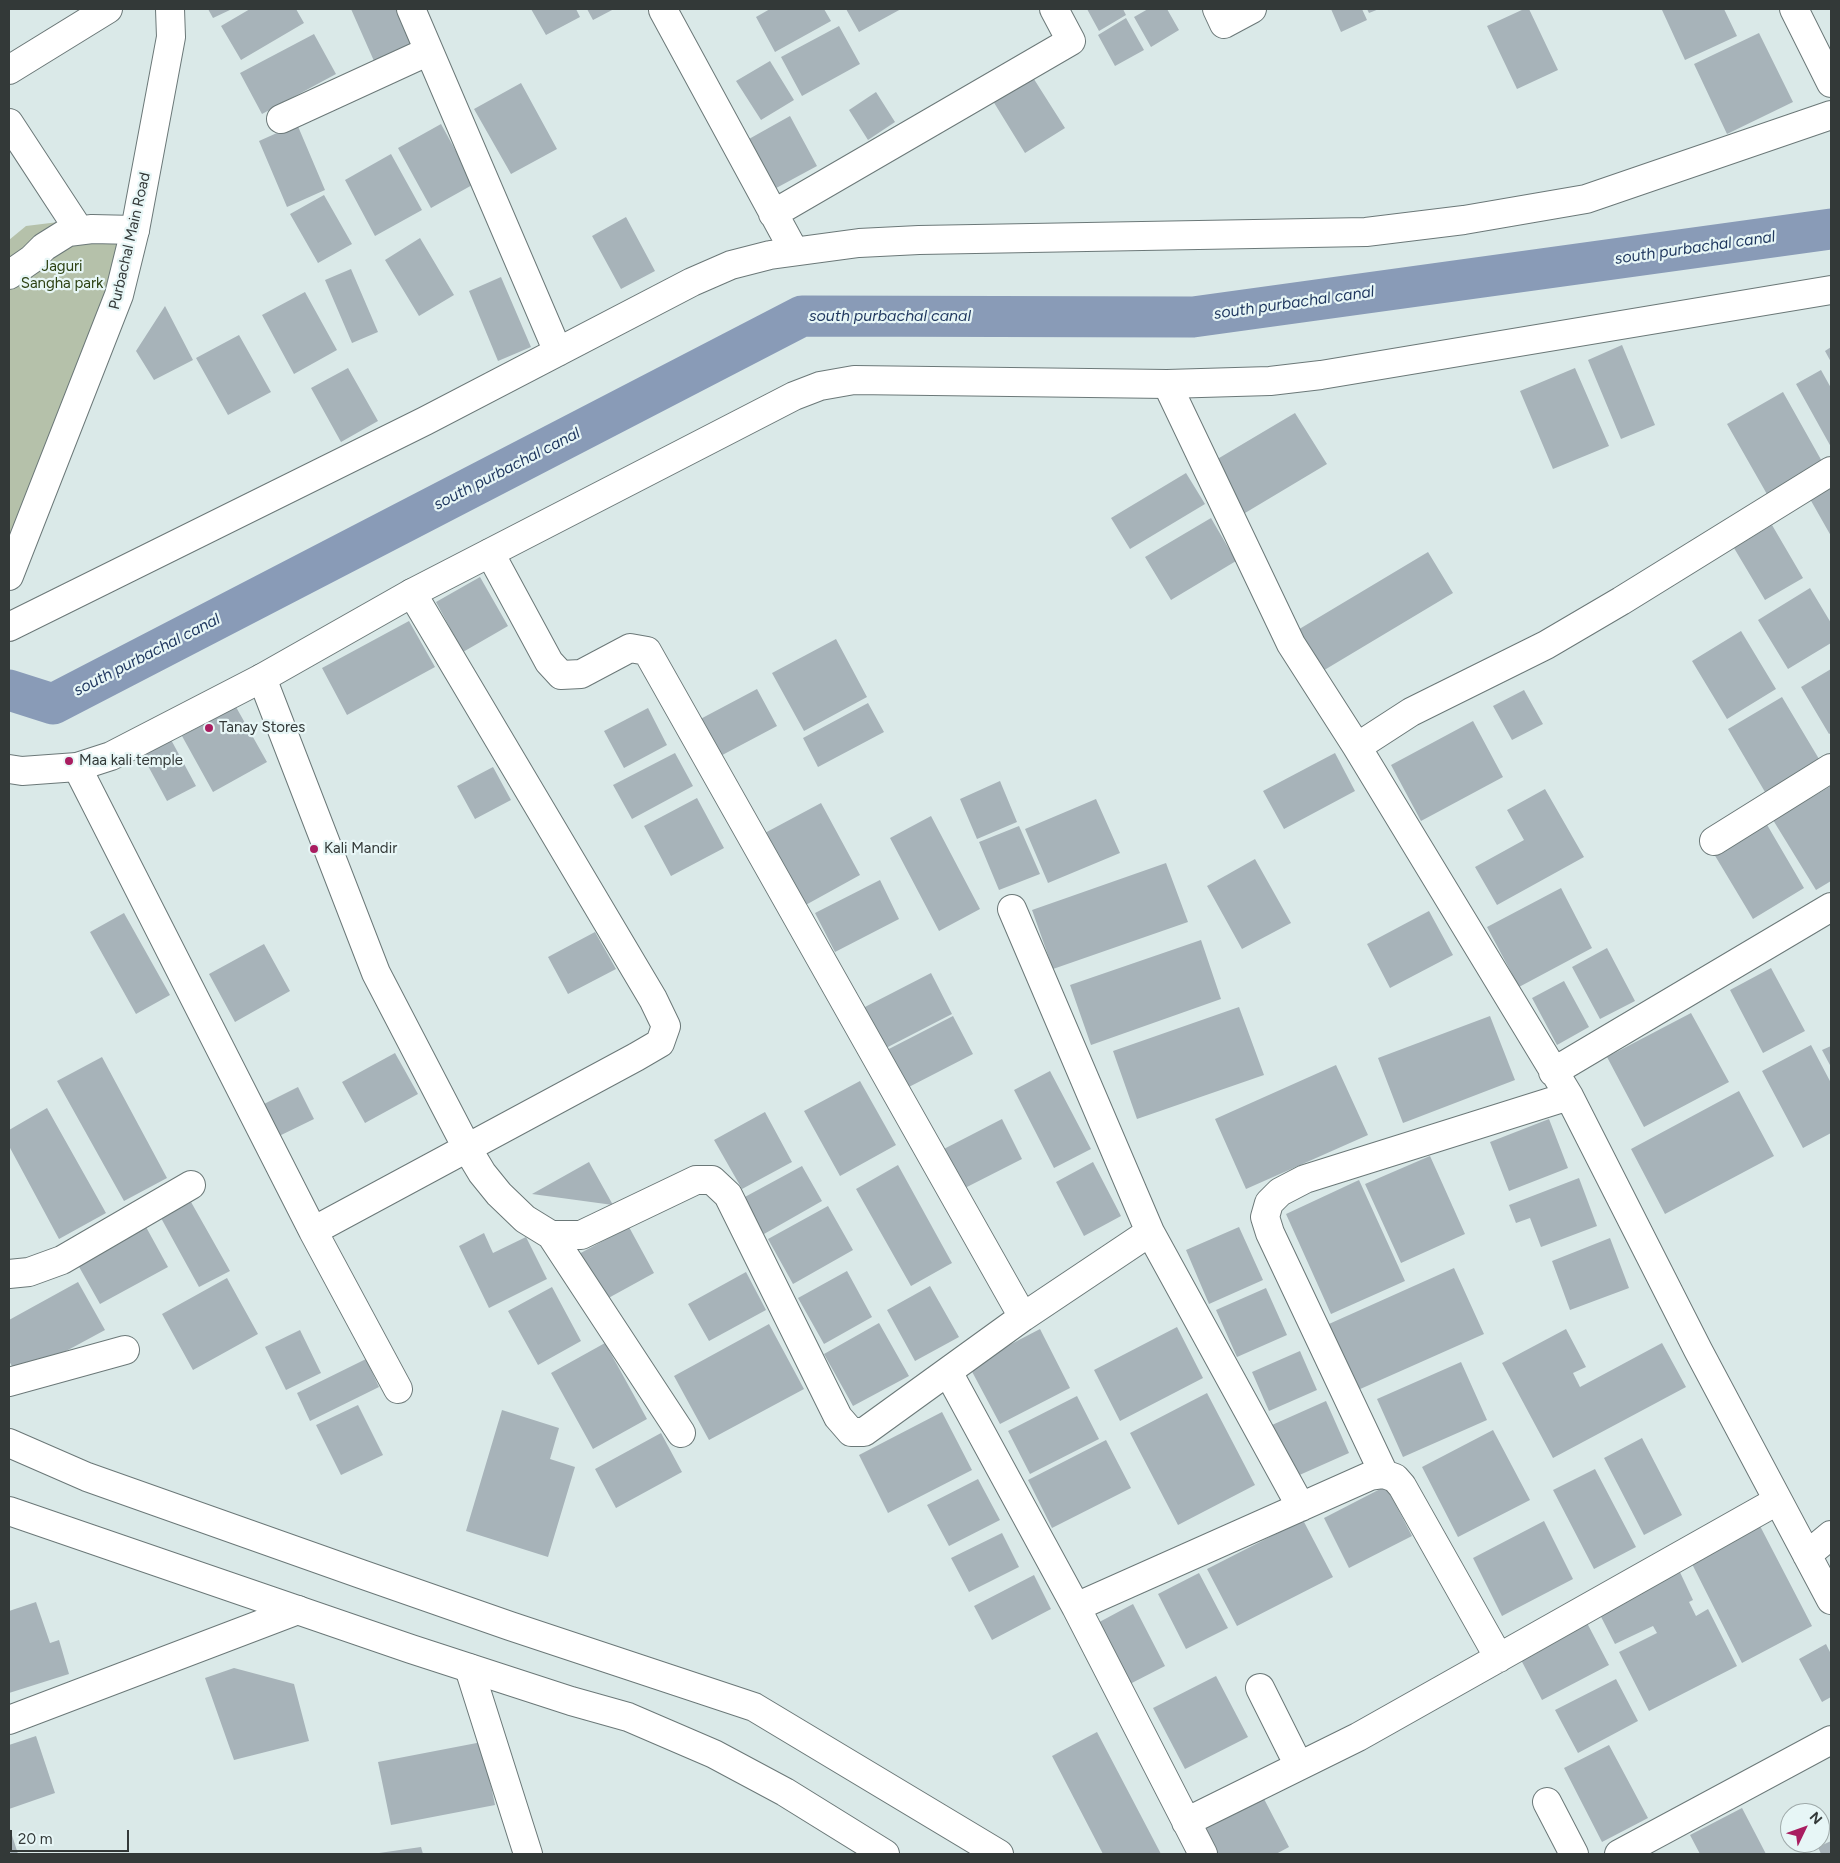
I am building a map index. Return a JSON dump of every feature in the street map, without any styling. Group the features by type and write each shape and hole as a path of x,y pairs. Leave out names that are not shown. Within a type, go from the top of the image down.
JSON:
{"street":[{"path":"9,70 108,9"},
{"name":"Purbachal Main Road","path":"9,576 119,295 136,230 171,36 170,9"},
{"path":"411,9 558,352"},
{"path":"774,214 1071,41 1054,9"},
{"path":"1217,9 1224,24 1252,9"},
{"path":"1794,9 1831,83"},
{"path":"663,10 794,251"},
{"path":"281,119 429,51"},
{"path":"9,627 416,425 692,282 731,265 770,255 859,243 919,240 1366,232 1464,220 1586,199 1831,115"},
{"path":"9,123 78,230"},
{"path":"9,275 68,232 78,230 136,230"},
{"path":"9,769 22,771 77,767 111,756 262,678 412,593 794,396 820,386 854,380 1167,384 1270,381 1321,375 1831,290"},
{"path":"1167,384 1291,644 1358,747 1569,1096 1698,1350 1831,1600"},
{"path":"1358,747 1411,712 1546,645 1613,606 1831,471"},
{"path":"490,553 549,662 561,675 581,674 630,648 647,651 1023,1317"},
{"path":"312,1231 636,1057 660,1043 666,1026 653,999 412,593"},
{"path":"262,678 376,973 467,1148 482,1173 499,1194 525,1219 551,1235 681,1433"},
{"path":"77,767 312,1231 398,1389"},
{"path":"1714,841 1831,768"},
{"path":"1553,1072 1831,907"},
{"path":"1012,909 1150,1232 1301,1506"},
{"path":"1384,1474 1270,1232 1265,1217 1269,1204 1280,1192 1305,1179 1569,1096"},
{"path":"551,1235 581,1235 696,1180 712,1180 728,1195 838,1417 851,1432 864,1432 1023,1317 1150,1232"},
{"path":"9,1274 29,1272 62,1260 191,1185"},
{"path":"9,1382 125,1350"},
{"path":"948,1372 1076,1607 1203,1854"},
{"path":"9,1443 86,1477 510,1626 754,1707 999,1854"},
{"path":"1076,1607 1370,1476 1384,1474 1395,1478 1402,1486 1499,1658"},
{"path":"1186,1822 1358,1737 1777,1500"},
{"path":"9,1511 469,1668 628,1717 714,1754 785,1792 885,1854"},
{"path":"1807,1555 1831,1535"},
{"path":"9,1720 298,1610"},
{"path":"469,1668 528,1854"},
{"path":"1260,1688 1299,1766"},
{"path":"1619,1854 1831,1740"},
{"path":"1547,1802 1574,1854"}],"green space":[{"name":"Jaguri Sangha park","path":"83,219 121,228 113,291 9,550 9,240 26,226"}],"building":[{"path":"208,9 232,9 213,18"},
{"path":"250,9 296,9 304,23 241,60 221,26"},
{"path":"351,9 399,9 415,43 374,61"},
{"path":"531,9 576,9 580,17 546,35"},
{"path":"587,9 614,9 593,20"},
{"path":"770,9 824,9 831,21 775,52 756,17"},
{"path":"846,9 901,9 859,32"},
{"path":"1087,9 1123,9 1126,15 1099,31"},
{"path":"1148,9 1167,9 1179,30 1151,47 1134,17"},
{"path":"1331,9 1362,9 1367,20 1341,32"},
{"path":"1367,9 1379,9 1369,13"},
{"path":"1524,9 1529,9 1558,70 1517,89 1487,26"},
{"path":"1724,9 1737,36 1685,60 1662,10"},
{"path":"1126,18 1144,50 1115,66 1098,35"},
{"path":"839,26 860,64 802,96 781,57"},
{"path":"1759,33 1793,102 1727,134 1694,64"},
{"path":"314,34 336,74 262,114 240,73"},
{"path":"770,61 794,100 761,120 736,81"},
{"path":"1032,76 1065,128 1025,153 993,101"},
{"path":"521,83 557,149 511,174 474,109"},
{"path":"876,92 895,122 868,140 849,110"},
{"path":"790,116 817,166 767,193 740,144"},
{"path":"297,124 325,190 287,207 259,141"},
{"path":"441,124 474,184 431,208 398,148"},
{"path":"391,154 422,210 375,236 345,180"},
{"path":"324,195 352,244 318,263 290,214"},
{"path":"626,217 655,271 621,289 592,236"},
{"path":"420,238 454,295 419,316 385,260"},
{"path":"351,269 378,332 352,343 325,280"},
{"path":"501,277 531,347 498,361 469,291"},
{"path":"305,292 337,350 294,374 262,315"},
{"path":"165,306 193,360 154,380 136,351"},
{"path":"239,335 271,392 228,415 196,358"},
{"path":"1622,345 1655,425 1621,439 1588,360"},
{"path":"1831,347 1831,362 1825,351"},
{"path":"348,368 378,421 341,442 311,388"},
{"path":"1575,368 1609,446 1553,469 1520,391"},
{"path":"1821,370 1831,388 1831,447 1796,384"},
{"path":"1783,392 1824,465 1768,496 1727,424"},
{"path":"1295,413 1327,464 1240,516 1209,464"},
{"path":"1186,473 1205,504 1130,549 1111,518"},
{"path":"1831,487 1831,536 1810,499"},
{"path":"1211,518 1236,561 1171,600 1145,557"},
{"path":"1772,525 1803,578 1765,600 1734,548"},
{"path":"1428,552 1453,593 1316,675 1291,634"},
{"path":"480,577 508,626 463,652 436,602"},
{"path":"1810,588 1831,623 1831,643 1788,669 1758,620"},
{"path":"409,621 435,667 347,715 322,668"},
{"path":"1741,631 1776,689 1727,719 1692,661"},
{"path":"836,639 867,697 804,731 772,673"},
{"path":"1831,669 1831,733 1829,734 1801,687"},
{"path":"757,689 777,726 711,761 691,724"},
{"path":"1524,690 1543,724 1512,740 1493,706"},
{"path":"1782,697 1819,759 1765,792 1728,729"},
{"path":"868,703 884,732 818,767 803,738"},
{"path":"236,707 267,762 213,792 182,736"},
{"path":"648,708 667,745 624,768 604,731"},
{"path":"1473,721 1503,777 1421,821 1391,765"},
{"path":"169,736 196,786 167,801 140,751"},
{"path":"675,753 693,786 632,819 613,785"},
{"path":"1335,753 1355,791 1284,829 1263,791"},
{"path":"493,767 511,800 475,819 457,786"},
{"path":"1000,781 1017,822 977,839 960,799"},
{"path":"1831,786 1831,881 1816,890 1773,820"},
{"path":"1545,789 1584,857 1497,905 1475,867 1524,840 1507,810"},
{"path":"697,798 724,848 671,876 644,826"},
{"path":"1096,799 1120,853 1048,883 1025,829"},
{"path":"821,803 860,875 802,907 763,834"},
{"path":"931,816 980,909 939,931 890,838"},
{"path":"1766,823 1804,888 1753,919 1714,854"},
{"path":"1019,826 1040,874 999,890 979,842"},
{"path":"1255,859 1291,923 1242,949 1207,886"},
{"path":"1166,863 1188,922 1053,969 1032,910"},
{"path":"880,880 899,919 835,952 815,913"},
{"path":"1561,888 1592,948 1519,987 1487,927"},
{"path":"1429,911 1453,955 1390,988 1367,944"},
{"path":"124,913 170,995 136,1014 90,932"},
{"path":"595,932 616,969 568,994 548,957"},
{"path":"1201,940 1221,999 1091,1045 1070,985"},
{"path":"264,944 290,991 235,1022 209,974"},
{"path":"1607,948 1635,1001 1600,1019 1572,967"},
{"path":"1771,968 1805,1031 1763,1053 1730,990"},
{"path":"931,973 952,1014 884,1049 863,1008"},
{"path":"1564,981 1589,1027 1557,1045 1532,998"},
{"path":"1239,1007 1264,1075 1137,1119 1113,1051"},
{"path":"1691,1013 1729,1082 1644,1127 1607,1057"},
{"path":"953,1016 973,1054 905,1089 885,1051"},
{"path":"1490,1016 1515,1080 1403,1123 1378,1058"},
{"path":"1811,1045 1831,1083 1831,1133 1803,1148 1762,1071"},
{"path":"1831,1046 1831,1067 1822,1050"},
{"path":"395,1053 418,1094 365,1123 342,1082"},
{"path":"102,1057 167,1178 124,1201 57,1081"},
{"path":"1336,1065 1368,1135 1246,1189 1215,1119"},
{"path":"1050,1071 1091,1149 1054,1168 1014,1090"},
{"path":"860,1081 896,1145 840,1176 804,1111"},
{"path":"298,1087 314,1119 275,1138 260,1106"},
{"path":"1739,1091 1774,1156 1665,1214 1631,1149"},
{"path":"47,1108 106,1213 59,1239 9,1146 9,1130"},
{"path":"765,1112 792,1162 742,1189 714,1140"},
{"path":"1002,1119 1022,1159 961,1190 940,1151"},
{"path":"1549,1119 1568,1168 1509,1191 1490,1142"},
{"path":"1430,1156 1465,1234 1401,1263 1365,1184"},
{"path":"589,1162 613,1205 532,1194"},
{"path":"1093,1162 1121,1216 1084,1236 1056,1182"},
{"path":"898,1165 952,1263 911,1286 856,1189"},
{"path":"802,1166 822,1201 764,1234 743,1198"},
{"path":"1579,1178 1597,1226 1541,1247 1530,1218 1516,1223 1509,1205"},
{"path":"1359,1180 1405,1281 1331,1314 1286,1214"},
{"path":"191,1202 230,1271 199,1287 161,1218"},
{"path":"828,1206 853,1250 793,1284 768,1239"},
{"path":"146,1227 168,1267 100,1304 78,1265"},
{"path":"629,1227 654,1273 603,1301 577,1255"},
{"path":"1239,1227 1263,1280 1209,1304 1186,1250"},
{"path":"484,1233 493,1253 526,1237 547,1279 489,1308 459,1246"},
{"path":"1610,1238 1629,1288 1570,1310 1552,1261"},
{"path":"1454,1268 1484,1334 1349,1394 1320,1328"},
{"path":"847,1271 872,1317 824,1344 798,1298"},
{"path":"746,1272 766,1310 709,1341 688,1304"},
{"path":"227,1278 258,1334 193,1370 162,1314"},
{"path":"78,1282 105,1330 18,1377 9,1361 9,1320"},
{"path":"930,1286 959,1337 915,1361 887,1310"},
{"path":"552,1287 581,1341 538,1365 508,1311"},
{"path":"1266,1288 1287,1335 1237,1357 1216,1310"},
{"path":"879,1323 909,1376 853,1406 824,1354"},
{"path":"769,1324 804,1389 709,1440 674,1376"},
{"path":"1177,1327 1203,1378 1120,1421 1094,1370"},
{"path":"1040,1329 1070,1388 1000,1424 969,1366"},
{"path":"1566,1329 1586,1367 1573,1373 1580,1387 1662,1343 1686,1387 1553,1458 1502,1363"},
{"path":"300,1330 321,1373 286,1390 265,1347"},
{"path":"605,1343 647,1419 593,1449 551,1373"},
{"path":"1300,1351 1317,1390 1269,1411 1252,1372"},
{"path":"366,1359 379,1387 310,1421 297,1393"},
{"path":"1461,1362 1487,1420 1403,1457 1377,1399"},
{"path":"1207,1393 1255,1485 1178,1525 1130,1433"},
{"path":"1077,1396 1099,1439 1030,1474 1008,1431"},
{"path":"1326,1401 1349,1453 1295,1477 1272,1425"},
{"path":"358,1405 383,1455 341,1475 316,1425"},
{"path":"502,1410 559,1428 550,1459 575,1467 548,1557 466,1531"},
{"path":"942,1412 972,1470 888,1513 859,1455"},
{"path":"1493,1430 1530,1500 1458,1537 1422,1467"},
{"path":"661,1433 682,1472 616,1508 595,1469"},
{"path":"1642,1438 1682,1515 1644,1535 1604,1458"},
{"path":"1106,1440 1131,1488 1052,1528 1028,1480"},
{"path":"1595,1469 1636,1547 1594,1569 1553,1490"},
{"path":"978,1479 1000,1520 949,1546 927,1505"},
{"path":"1386,1486 1412,1536 1349,1568 1324,1518"},
{"path":"1303,1520 1333,1577 1237,1626 1207,1569"},
{"path":"1544,1521 1573,1579 1502,1616 1473,1558"},
{"path":"1760,1526 1812,1626 1742,1663 1691,1562"},
{"path":"1002,1533 1019,1567 969,1592 951,1558"},
{"path":"1678,1568 1693,1600 1689,1602 1696,1616 1708,1609 1737,1666 1649,1711 1619,1652 1657,1633 1653,1626 1615,1644 1597,1609"},
{"path":"1199,1573 1228,1628 1186,1649 1158,1594"},
{"path":"1034,1575 1051,1609 992,1640 974,1606"},
{"path":"36,1602 50,1643 59,1640 69,1674 9,1693 9,1611"},
{"path":"1133,1604 1165,1666 1124,1687 1092,1626"},
{"path":"1587,1623 1609,1665 1542,1700 1520,1658"},
{"path":"1826,1644 1831,1654 1831,1697 1822,1702 1799,1659"},
{"path":"234,1668 294,1684 309,1741 234,1760 205,1678"},
{"path":"1216,1676 1248,1737 1185,1769 1153,1708"},
{"path":"1616,1679 1638,1721 1578,1753 1555,1710"},
{"path":"1097,1732 1161,1854 1103,1854 1052,1756"},
{"path":"36,1736 55,1793 9,1809 9,1745"},
{"path":"482,1742 495,1805 391,1825 378,1762"},
{"path":"1609,1745 1648,1818 1602,1842 1564,1768"},
{"path":"1263,1797 1289,1847 1276,1854 1210,1854 1198,1831"},
{"path":"1742,1808 1766,1854 1700,1854 1690,1835"},
{"path":"10,1829 18,1854 9,1854"},
{"path":"1830,1841 1831,1854 1821,1854 1830,1853"},
{"path":"421,1847 423,1854 379,1854 379,1853"}],"waterway":[{"name":"south purbachal canal","path":"9,690 53,704 802,316 1193,317 1831,229"}],"place":[{"name":"Tanay Stores","path":"209,728"},
{"name":"Maa kali temple","path":"69,761"},
{"name":"Kali Mandir","path":"314,849"}]}
